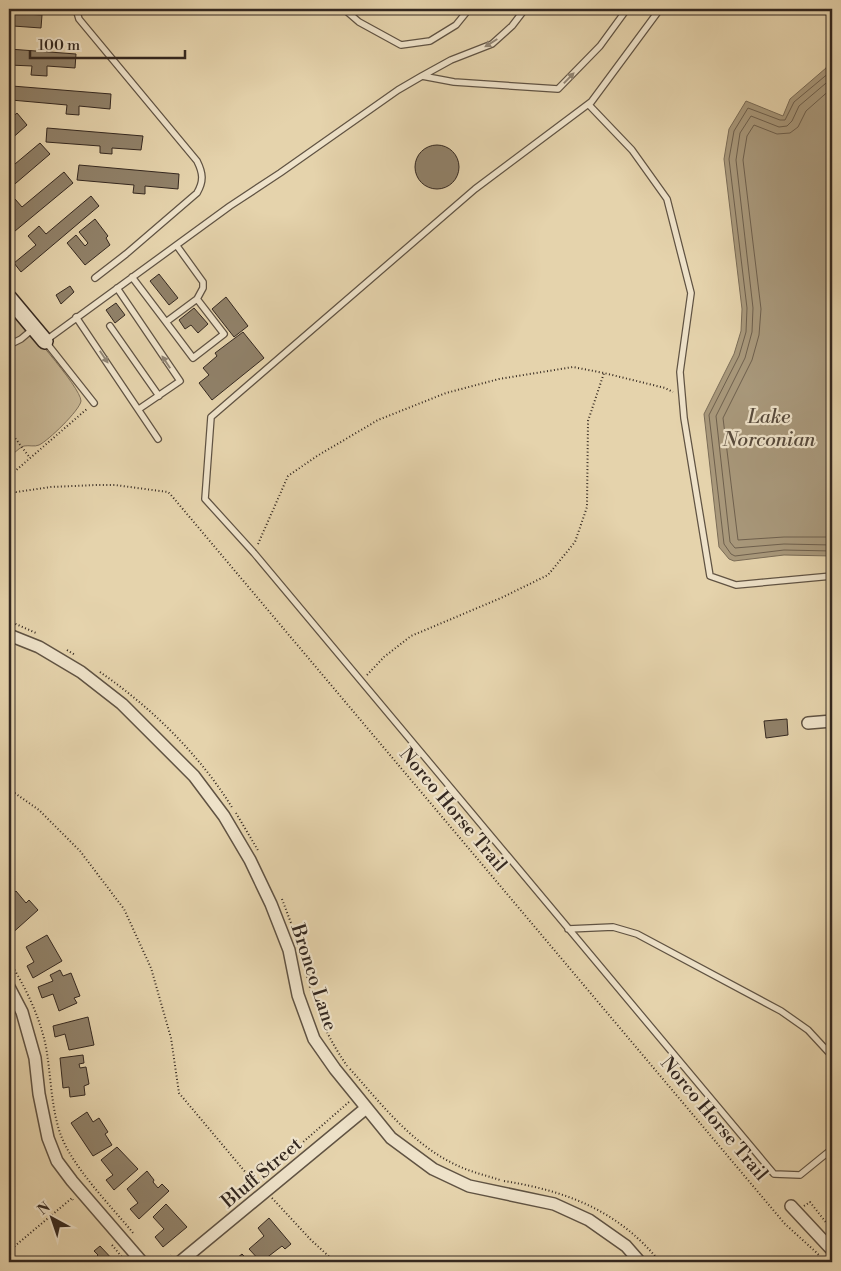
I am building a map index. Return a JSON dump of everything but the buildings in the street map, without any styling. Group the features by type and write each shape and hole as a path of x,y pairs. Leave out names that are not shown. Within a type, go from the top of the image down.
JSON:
{"street":[{"path":"9,298 45,341"},
{"name":"Bronco Lane","path":"9,635 38,647 82,672 122,704 194,776 224,816 250,860 271,904 290,950 298,995 314,1039 365,1109 391,1138 433,1169 469,1186 554,1204 589,1220 626,1246 640,1262"},
{"path":"808,723 832,721"},
{"path":"9,987 22,1012 35,1058 39,1094 48,1138 58,1161 72,1181 146,1258"},
{"name":"Bluff Street","path":"180,1262 365,1109"},
{"path":"791,1206 832,1250"}],"lane":[{"path":"76,9 79,19 197,161 203,173 202,184 197,192 126,254 95,278"},
{"path":"344,9 359,22 401,45 430,40 456,25 469,9"},
{"path":"94,403 45,341 230,206 398,90 450,60 492,44 512,26 525,9"},
{"path":"422,76 454,82 558,89 600,46 627,9"},
{"path":"660,9 591,102 475,189 212,417 205,498 774,1174 800,1175 832,1149"},
{"path":"591,102 589,105 632,150 667,199 691,293 680,372 684,418 710,576 736,585 832,576"},
{"path":"166,322 198,299 203,288 203,282 177,246"},
{"path":"132,277 193,358 224,334 198,299"},
{"path":"117,288 180,381 139,409"},
{"path":"76,317 158,439"},
{"path":"110,326 159,396"},
{"path":"9,345 21,340 34,328"},
{"path":"568,929 614,927 637,934 781,1011 808,1030 832,1056"}],"path":[{"path":"9,359 14,365 9,370"},
{"path":"254,554 288,476 317,456 378,420 446,393 499,379 573,367 665,388 682,397"},
{"path":"361,682 384,657 411,636 548,575 575,542 586,507 588,421 604,373"},
{"path":"14,472 94,403"},
{"path":"9,430 30,458"},
{"name":"Norco Horse Trail","path":"9,490 16,492 51,486 116,485 168,492 785,1224 825,1262"},
{"path":"9,620 41,636"},
{"path":"64,648 80,658"},
{"path":"94,668 136,699 182,742 220,788 261,857"},
{"path":"9,789 39,810 80,850 124,909 151,968 171,1038 179,1093 255,1184 266,1191 311,1240 335,1262"},
{"path":"278,892 292,924"},
{"path":"9,961 30,999 46,1045 58,1126 66,1148 138,1239"},
{"path":"305,970 315,1006 324,1029 347,1066 409,1135 462,1168 501,1181 534,1186 560,1193 595,1208 645,1245 660,1262"},
{"path":"234,1202 366,1087"},
{"path":"9,1251 72,1198 78,1205"},
{"path":"108,1241 126,1262"},
{"path":"163,1262 177,1250"},
{"path":"146,1258 156,1262"}],"shaded area":[{"path":"9,307 71,382 81,401 70,418 49,438 37,446 22,447 9,458"}],"water":[{"name":"Lake Norconian","path":"832,55 832,556 784,555 734,561 729,559 719,547 704,414 734,354 741,331 742,309 724,159 729,129 746,101 783,116 790,99 826,68"}]}
